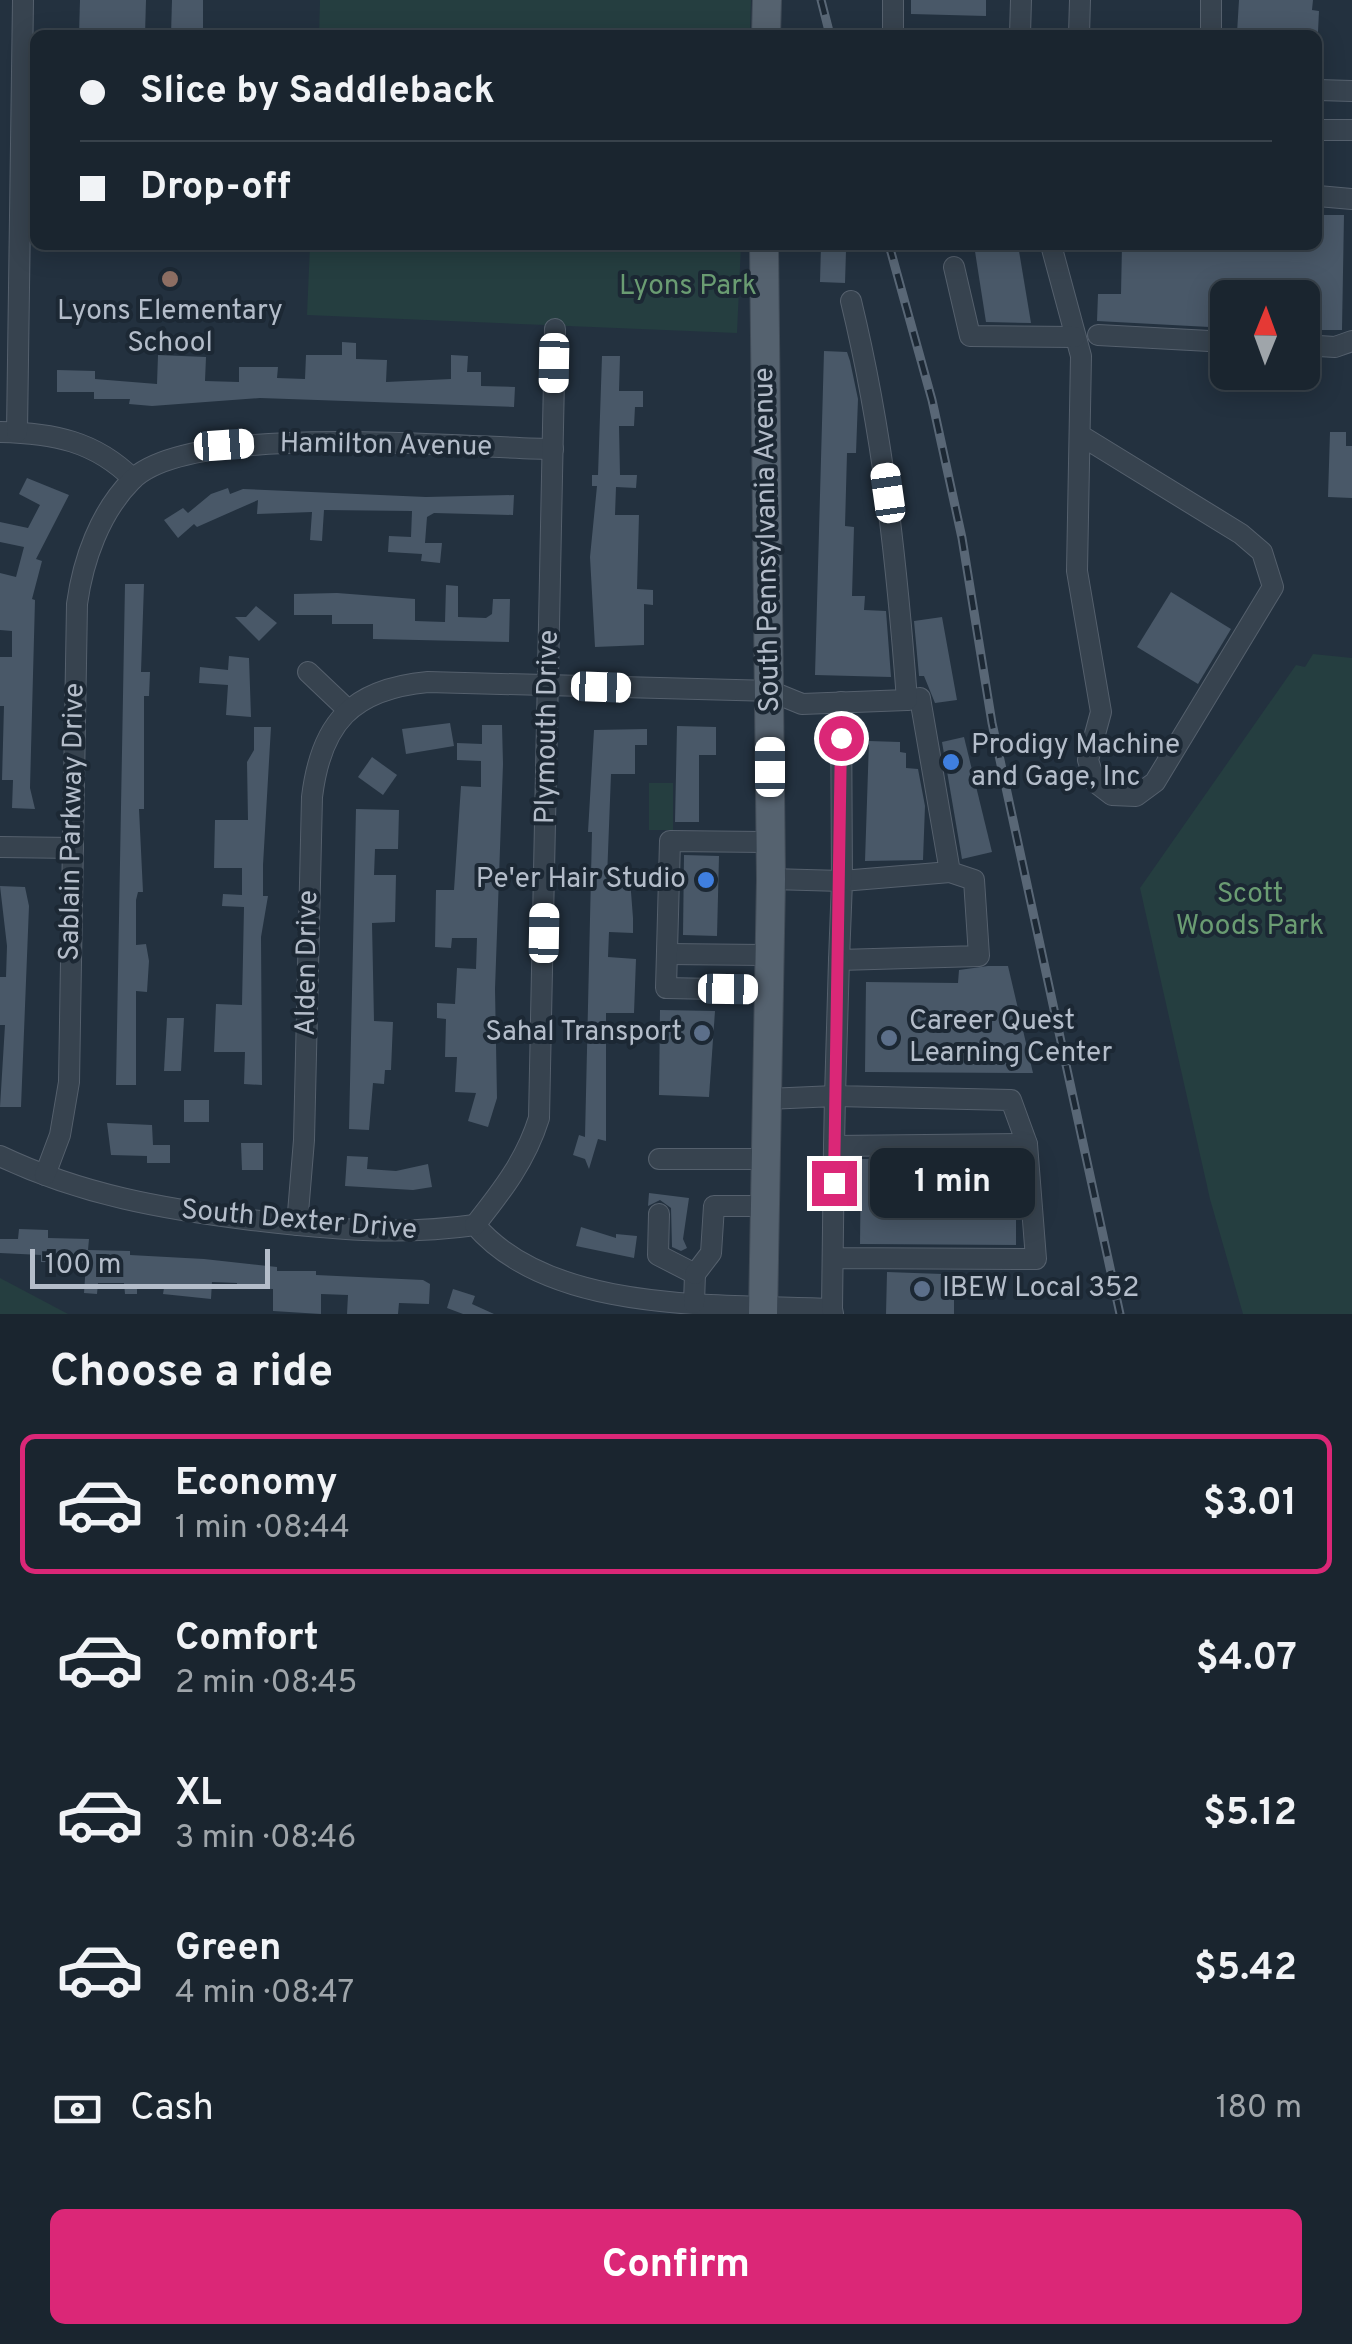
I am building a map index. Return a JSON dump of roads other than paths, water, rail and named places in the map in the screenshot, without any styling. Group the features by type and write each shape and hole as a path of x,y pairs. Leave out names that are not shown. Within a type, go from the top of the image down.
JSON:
{"main road":[{"path":"766,30 768,0"},
{"name":"South Pennsylvania Avenue","path":"763,1310 771,879 764,250"}],"street":[{"path":"23,0 9,217 9,432 84,443 112,457 133,479"},
{"path":"893,0 893,30"},
{"path":"1020,30 1021,0"},
{"path":"1079,30 1080,0"},
{"path":"1211,0 1211,30"},
{"path":"0,22 23,22"},
{"path":"1322,90 1352,91"},
{"path":"1322,130 1352,130"},
{"path":"1322,196 1352,200"},
{"path":"1051,250 1081,356 1077,571 1102,712 1088,760 1095,782 1112,795 1136,796 1155,782 1273,587 1262,552 1241,534 1080,435"},
{"path":"954,266 970,336 1075,337"},
{"path":"851,301 876,403 898,586 906,700"},
{"name":"Plymouth Drive","path":"474,1226 513,1176 529,1149 539,1118 555,329"},
{"path":"1098,335 1210,341"},
{"path":"1320,346 1335,347 1352,340"},
{"name":"Hamilton Avenue","path":"133,479 191,452 242,444 553,449"},
{"name":"Sablain Parkway Drive","path":"45,1175 60,1136 69,1082 80,580 98,531 133,479"},
{"path":"308,672 347,709 407,684 770,691 802,704 920,698 950,872"},
{"path":"474,1226 494,1250 548,1282 584,1294 661,1308 694,1303 833,1312 842,881 841,702"},
{"name":"Alden Drive","path":"296,1225 304,1140 312,797 322,747 330,729 347,709"},
{"path":"770,842 670,841 666,988 770,990"},
{"path":"0,847 73,848"},
{"path":"771,879 842,881 950,872 974,880 979,956 839,960"},
{"path":"667,954 770,955"},
{"path":"767,1099 836,1096 1011,1100 1027,1144 1036,1259 833,1258"},
{"path":"834,1146 1027,1144"},
{"name":"South Dexter Drive","path":"0,1156 99,1195 160,1208 386,1234 474,1226"},
{"path":"659,1159 766,1159"},
{"path":"694,1303 695,1274 711,1253 714,1206 765,1206"},
{"path":"659,1214 658,1255 695,1274"}],"railway":[{"path":"821,0 829,30"},
{"path":"890,250 932,400 962,538 992,723 1120,1314"}],"place":[{"name":"Lyons Elementary School","path":"170,279"},
{"name":"Prodigy Machine and Gage, Inc","path":"951,762"},
{"name":"Pe'er Hair Studio","path":"706,880"},
{"name":"Sahal Transport","path":"702,1033"},
{"name":"Career Quest Learning Center","path":"889,1038"},
{"name":"IBEW Local 352","path":"922,1289"}],"park label":[{"name":"Lyons Park","path":"688,287"},
{"name":"Scott Woods Park","path":"1250,911"}]}
